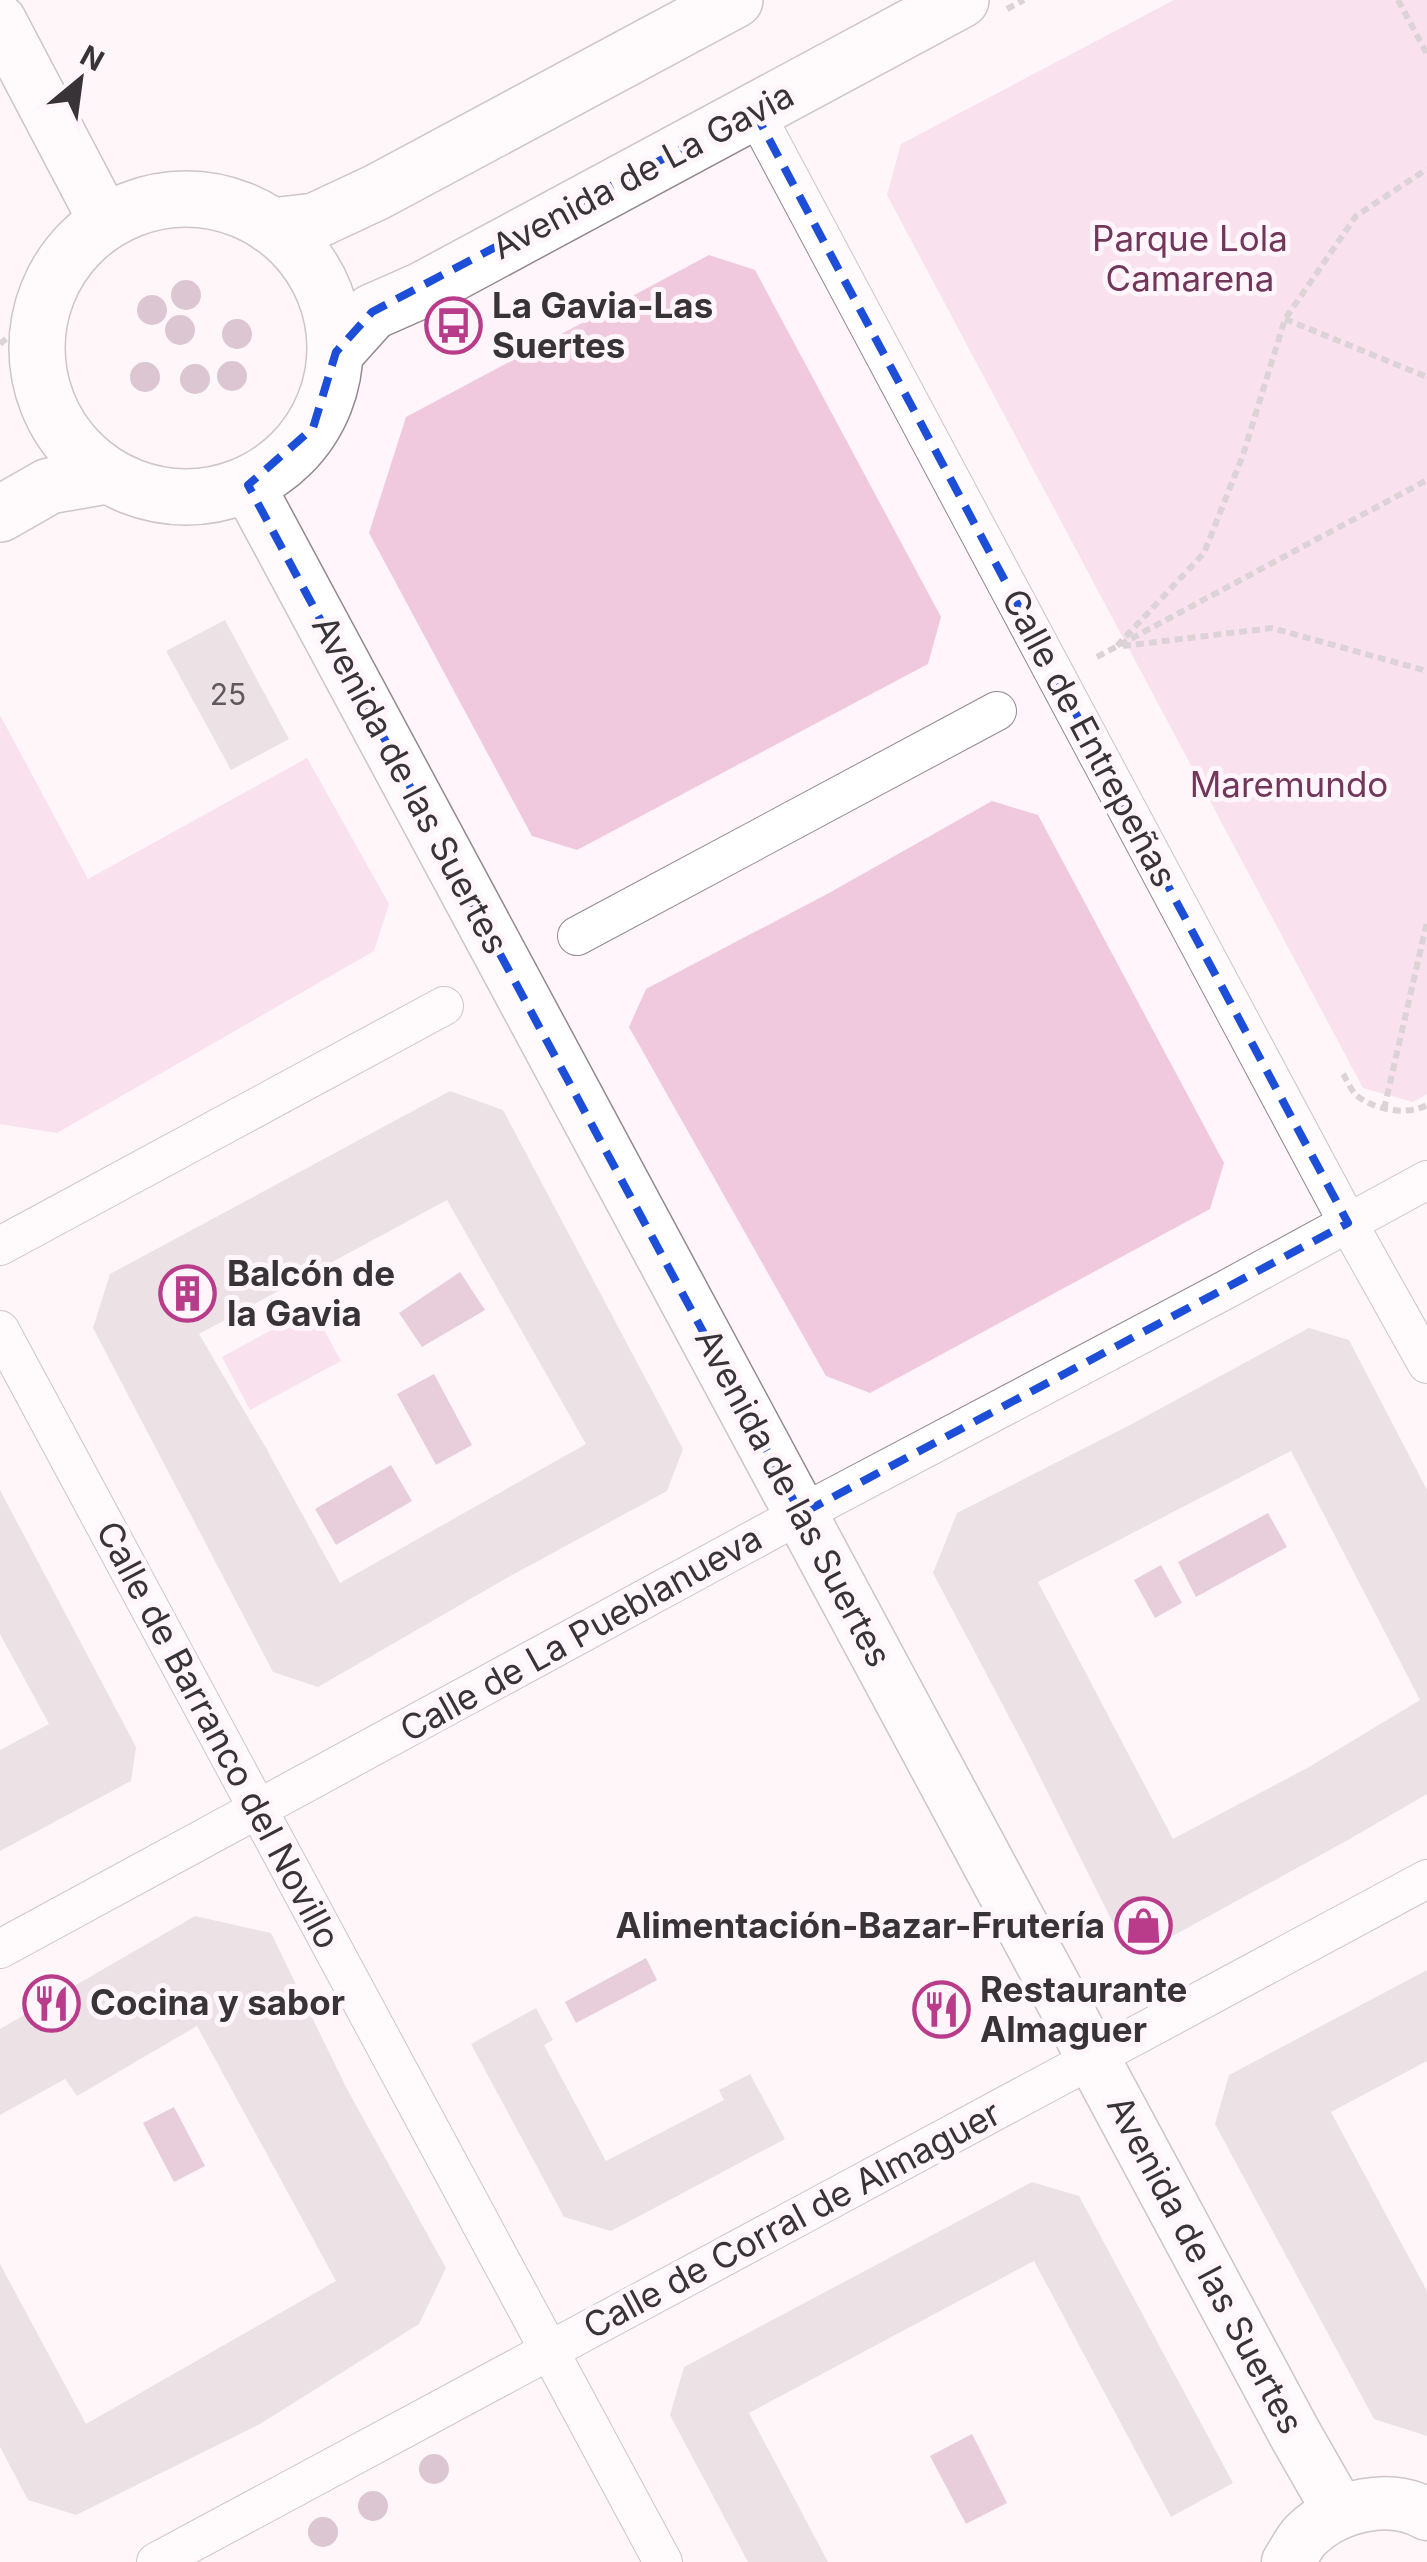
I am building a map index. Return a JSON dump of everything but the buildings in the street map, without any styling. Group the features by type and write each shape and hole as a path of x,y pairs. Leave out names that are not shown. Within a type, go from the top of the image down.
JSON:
{"main road":[{"name":"Avenida de La Gavia","path":"336,352 372,312 422,290 961,0"},
{"path":"272,226 316,221 377,192 710,5"},
{"path":"0,21 105,221"},
{"path":"188,198 224,203 272,226 303,255 328,300 336,352 332,380 313,428 277,467 248,485 198,497 156,495 108,476 77,451 12,364 46,305 50,282 80,240 105,221 140,205 188,198"},
{"path":"0,514 49,486 108,476"},
{"name":"Avenida de las Suertes","path":"248,485 1339,2512"},
{"path":"1288,2562 1304,2536 1339,2512 1377,2503 1416,2508 1427,2514"}],"street":[{"name":"Calle de Entrepeñas","path":"754,111 1427,1364"},
{"path":"577,936 997,711"},
{"path":"0,1246 444,1006"},
{"name":"Calle de La Pueblanueva","path":"0,1948 1427,1180"},
{"name":"Calle de Barranco del Novillo","path":"0,1330 663,2562"},
{"name":"Calle de Corral de Almaguer","path":"156,2562 1427,1879"}],"path":[{"path":"1398,0 1427,54"},
{"path":"1117,646 1204,554 1243,455 1286,319 1356,216 1427,169"},
{"path":"12,364 46,305"},
{"path":"1286,319 1427,377"},
{"path":"1097,658 1427,480"},
{"path":"1117,646 1272,628 1427,671"},
{"path":"1384,1109 1427,922"},
{"path":"1343,1074 1354,1094 1384,1109 1416,1110 1427,1105"}],"highlighted area":[{"path":"754,111 1348,1223 801,1514 248,485 313,428 336,352 372,312"}],"green space":[{"name":"Parque Lola Camarena","path":"1174,0 1427,0 1427,1094 1413,1102 1363,1088 887,195 901,144"},
{"path":"709,255 755,270 941,617 928,664 577,850 532,836 369,533 406,417"},
{"path":"0,715 88,879 307,758 389,904 374,951 57,1133 0,1124"},
{"path":"992,801 1038,815 1224,1163 1210,1209 870,1393 826,1376 629,1027 646,989 829,893"},
{"path":"312,1308 341,1361 250,1410 222,1357"}],"shaded area":[{"path":"460,1272 485,1310 422,1347 399,1313"},
{"path":"434,1374 472,1445 436,1465 397,1394"},
{"path":"391,1465 412,1501 336,1545 315,1509"},
{"path":"1268,1513 1287,1547 1196,1597 1178,1562"},
{"path":"1161,1565 1182,1603 1155,1618 1134,1580"},
{"path":"646,1958 657,1980 576,2023 565,2002"},
{"path":"174,2107 205,2166 174,2182 143,2123"},
{"path":"972,2434 1007,2503 966,2524 930,2456"}],"place":[{"name":"La Gavia-Las Suertes","path":"453,326"},
{"name":"Balcón de la Gavia","path":"188,1294"},
{"name":"Alimentación-Bazar-Frutería","path":"1144,1926"},
{"name":"Cocina y sabor","path":"51,2003"},
{"name":"Restaurante Almaguer","path":"941,2010"}],"park label":[{"name":"Maremundo","path":"1289,785"}]}
